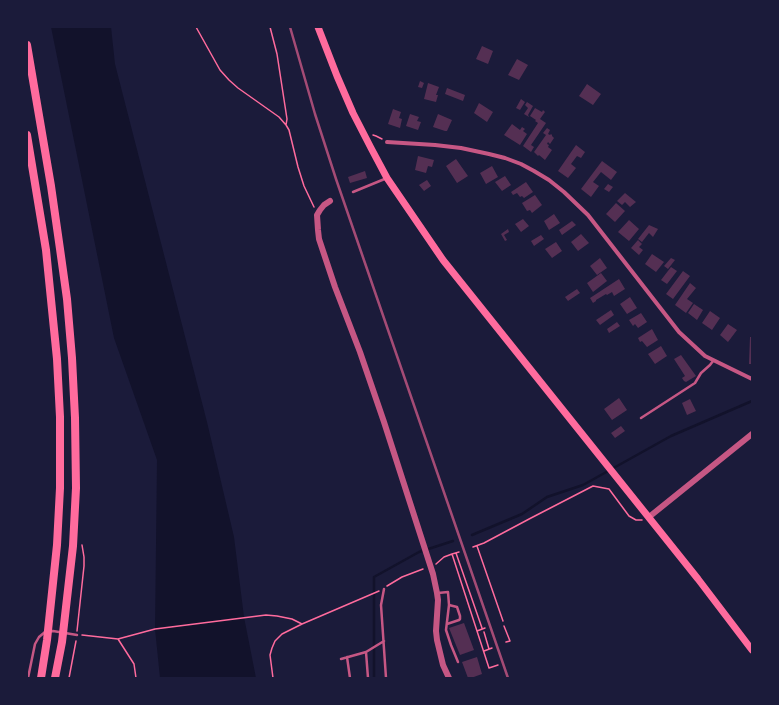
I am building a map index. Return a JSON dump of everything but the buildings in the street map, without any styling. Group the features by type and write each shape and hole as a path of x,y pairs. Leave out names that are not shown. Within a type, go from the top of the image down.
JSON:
{"highway":[{"path":"27,45 51,186 67,299 76,418 76,488 73,546 62,642 56,678"},
{"path":"27,135 46,250 57,359 60,417 60,488 57,545 47,640 41,678"}],"main road":[{"path":"318,27 337,76 366,138 387,178 443,260 698,579 752,650"}],"street":[{"path":"388,142 461,148 489,154 521,164 549,180 568,195 588,215 679,332 705,356 752,379"},
{"path":"330,201 324,205 317,215 319,239 335,287 360,352 431,567 438,605 436,640 443,665 449,678"},
{"path":"649,518 752,434"}],"lane":[{"path":"353,192 387,178"},
{"path":"641,418 695,383 714,360"},
{"path":"384,589 381,605 386,678"},
{"path":"437,593 448,592 449,605 446,630 458,662"},
{"path":"447,624 459,620 460,618 458,607 449,605"},
{"path":"28,678 35,644 39,637 45,632 54,631 77,635"},
{"path":"341,659 366,652 384,640"},
{"path":"366,652 368,678"},
{"path":"347,658 350,678"}],"path":[{"path":"196,27 220,70 228,80 279,116 286,125 289,130 304,186 317,215"},
{"path":"270,27 280,67 287,119 286,125"},
{"path":"366,138 373,135 388,142"},
{"path":"474,547 593,486 609,489 629,516 636,520 649,518"},
{"path":"477,546 503,621"},
{"path":"273,678 270,655 275,641 282,634 384,589 402,576 431,567 444,557 459,552"},
{"path":"456,553 482,628"},
{"path":"452,554 490,668 498,665"},
{"path":"69,678 77,635 118,639 154,629 266,615 292,619 302,624"},
{"path":"504,626 510,641 506,642"},
{"path":"477,631 485,628"},
{"path":"484,632 491,649 484,651"},
{"path":"118,639 134,664 136,678"}],"shaded area":[{"path":"51,27 111,27 115,64 207,422 234,537 244,617 256,678 160,678 155,629 157,460 114,338"}],"waterway":[{"path":"472,535 522,514 547,497 583,485 671,436 752,401"},
{"path":"374,678 374,577 419,552 453,541"}],"railway":[{"path":"290,27 315,114 336,179 508,678"}]}
